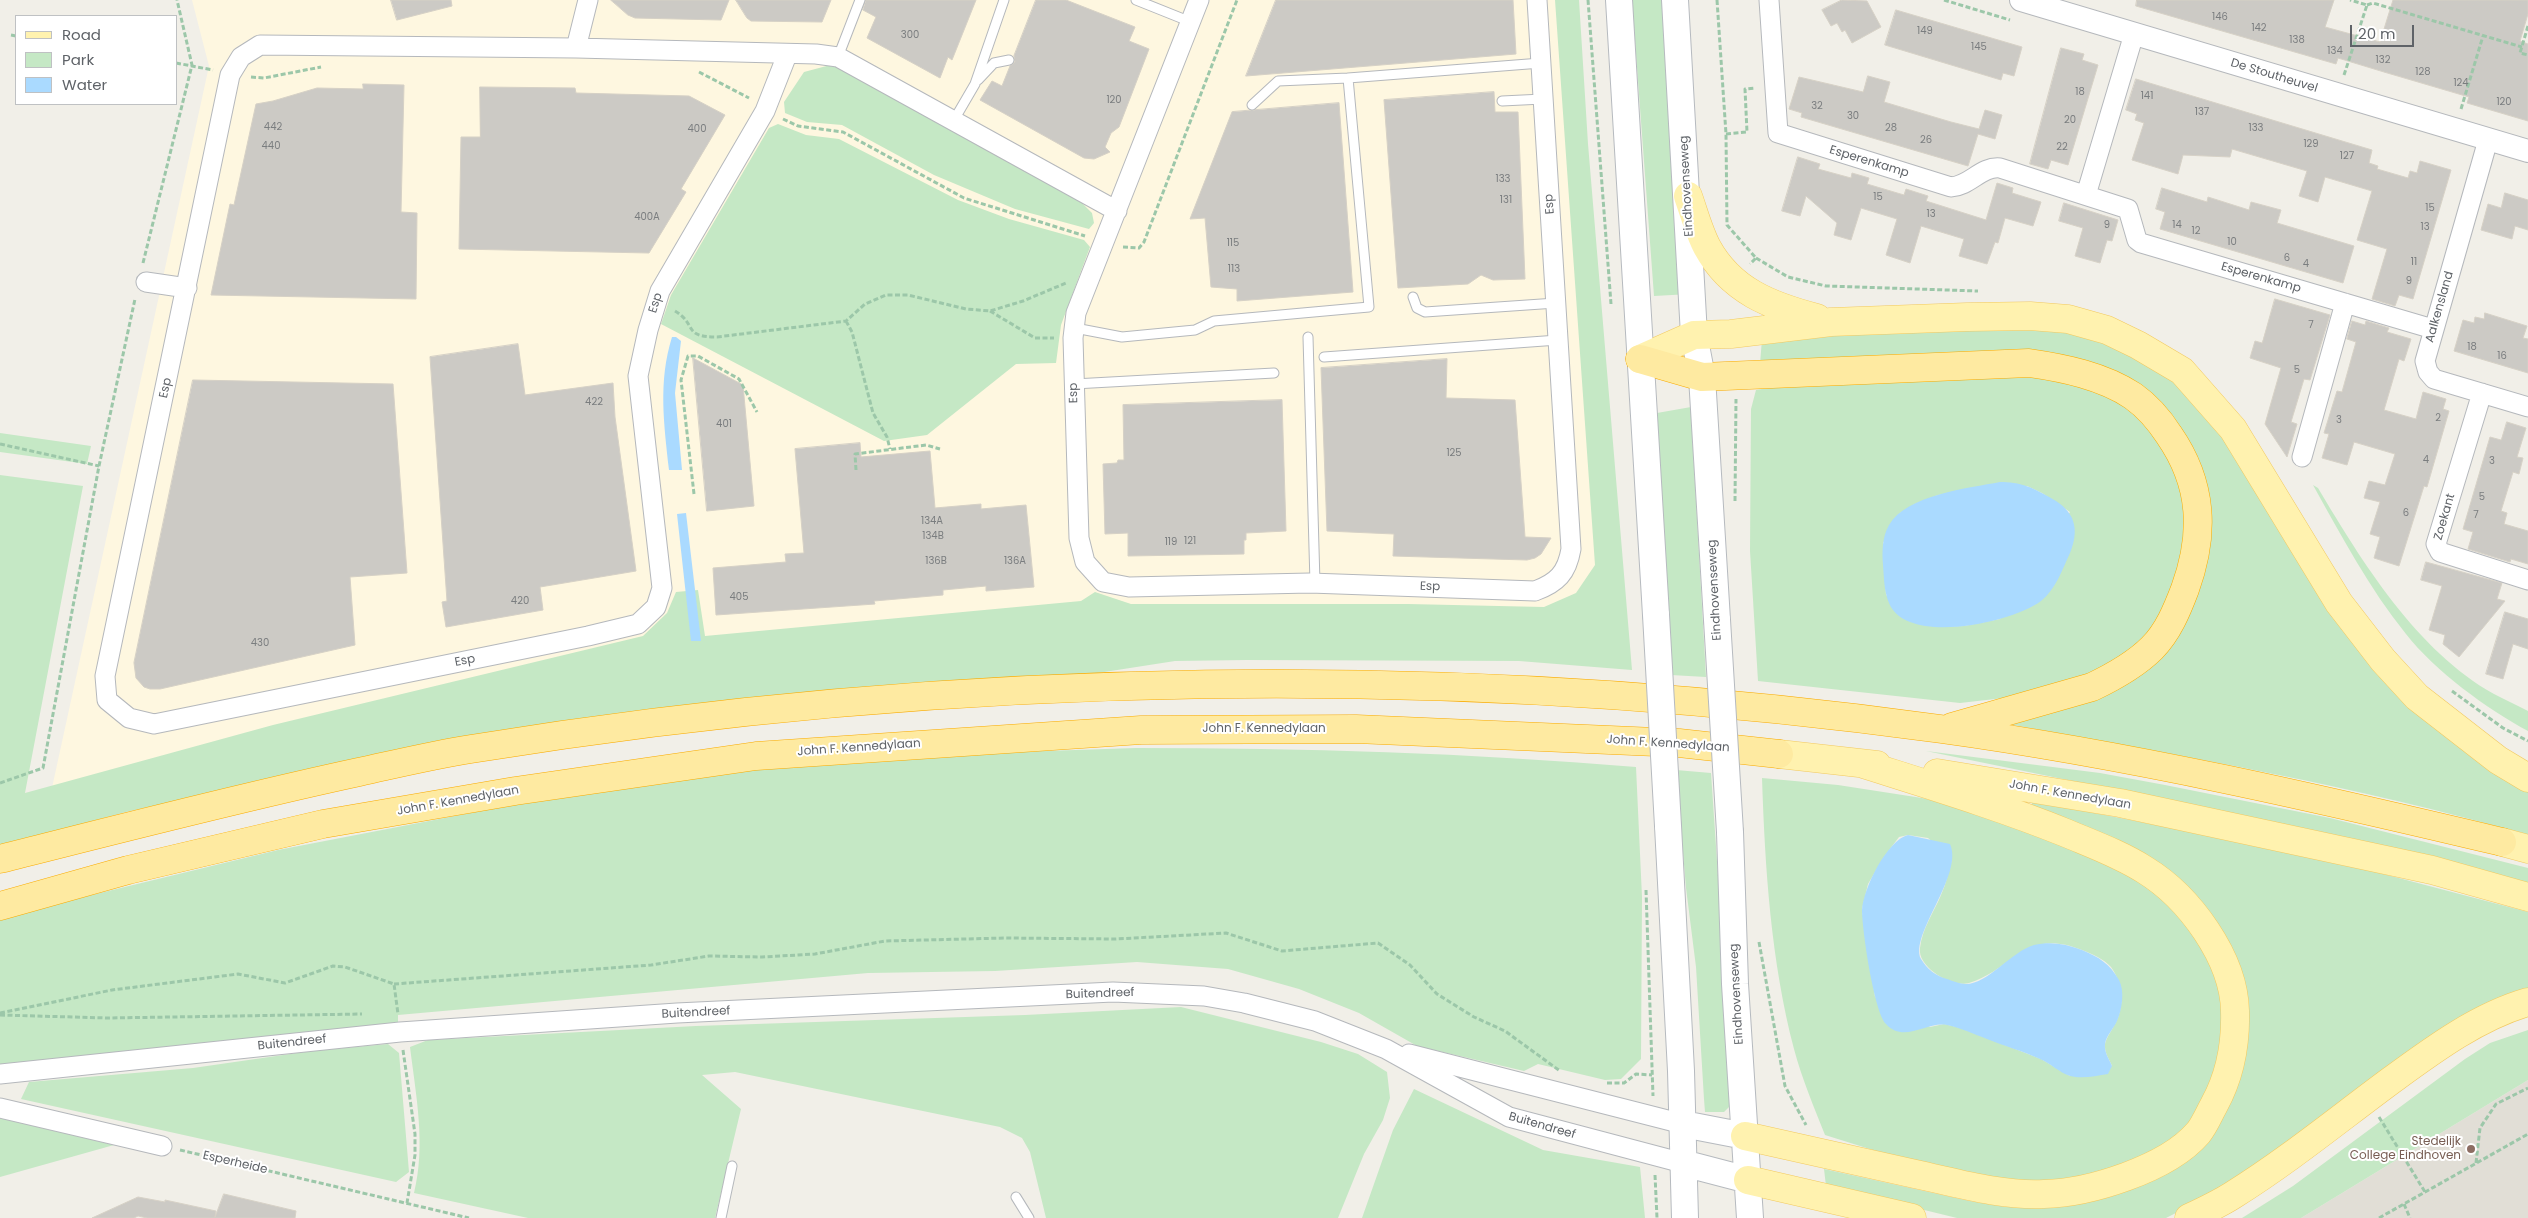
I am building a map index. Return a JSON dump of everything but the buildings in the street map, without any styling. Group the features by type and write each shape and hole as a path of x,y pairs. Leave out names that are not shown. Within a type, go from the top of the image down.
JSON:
{"highway":[{"path":"1640,359 1702,377 2029,362 2092,377 2133,396 2161,422 2182,453 2194,482 2198,510 2197,542 2190,575 2178,608 2166,631 2152,648 2113,677 2092,687 1945,729"},
{"path":"0,859 270,791 467,749 788,706 1023,690 1166,684 1280,683 1438,685 1762,708 1945,729 2122,758 2284,791 2502,842"},
{"name":"John F. Kennedylaan","path":"0,906 128,870 323,824 515,791 756,756 1141,730 1346,729 1679,743 1779,754"}],"main road":[{"path":"1619,0 1668,826 1683,1124 1685,1218"},
{"name":"Eindhovenseweg","path":"1675,0 1688,196 1694,335 1702,377 1717,620 1730,832 1735,984 1750,1218"},
{"path":"1688,196 1706,245 1718,265 1734,283 1752,295 1779,307 1831,322"},
{"path":"1640,359 1694,335 1731,334 1831,322 1976,316 2030,316 2068,319 2107,330 2123,337 2182,371 2233,429 2339,603 2383,660 2418,698 2498,760 2528,778"},
{"name":"John F. Kennedylaan","path":"1779,754 1860,763 2120,803 2432,870 2528,898"},
{"path":"1683,1124 1998,1192 2043,1194 2104,1184 2136,1173 2167,1158 2198,1133 2220,1094 2231,1062 2235,1038 2235,998 2218,948 2198,919 2147,871 2107,850 2026,816 1860,763"},
{"path":"2502,842 2528,849"},
{"path":"2189,1218 2232,1196 2272,1169 2362,1101 2453,1038 2506,1008 2528,1002"},
{"path":"1683,1163 1912,1218"}],"street":[{"path":"576,48 588,0"},
{"name":"Esp","path":"1200,0 1076,313 1074,384 1079,538 1085,562 1103,582 1129,586 1315,583 1535,591 1548,586 1561,577 1569,563 1571,549 1537,0"},
{"name":"Esperenkamp","path":"1769,0 1778,133 1952,187 1958,186 1995,168 2086,195 2128,209 2137,240 2141,243 2433,329"},
{"name":"De Stoutheuvel","path":"2021,0 2528,151"},
{"path":"2086,195 2134,34"},
{"name":"Esp","path":"787,54 765,111 660,291 638,376 662,588 656,607 638,624 588,636 154,724 129,718 107,700 105,676 230,75 241,57 260,45 576,48 816,54 838,57 1117,211"},
{"name":"Aalkensland","path":"2488,140 2425,360 2428,372 2434,379 2528,407"},
{"path":"141,282 187,288"},
{"path":"2302,457 2345,303"},
{"name":"Zoekant","path":"2482,393 2436,544 2440,552 2528,580"},
{"name":"Buitendreef","path":"0,1074 399,1024 677,1014 1142,992 1204,996 1244,1003 1315,1022 1386,1049 1683,1124"},
{"name":"Buitendreef","path":"1386,1049 1509,1117 1683,1163"},
{"path":"0,1108 162,1146"}],"lane":[{"path":"838,57 860,0"},
{"path":"954,120 975,84 1004,0"},
{"path":"1136,0 1191,22"},
{"path":"975,84 994,63 1009,60"},
{"path":"1252,105 1278,81 1348,78 1541,62"},
{"path":"1074,333 1122,338 1195,330 1214,321 1369,307 1348,78"},
{"path":"1502,101 1543,99"},
{"path":"1413,298 1417,308 1425,312 1556,303"},
{"path":"1308,338 1315,583"},
{"path":"1324,357 1558,340"},
{"path":"1074,384 1274,373"},
{"path":"721,1218 732,1166"},
{"path":"1016,1197 1029,1218"}],"path":[{"path":"0,783 43,768 99,466 192,66 177,0"},
{"path":"2350,0 2367,5 2373,3 2522,47"},
{"path":"2338,94 2367,5"},
{"path":"2528,26 2520,52 2528,55"},
{"path":"10,35 15,36"},
{"path":"2455,130 2483,36"},
{"path":"178,63 192,66"},
{"path":"1726,134 1747,132 1745,93"},
{"path":"656,302 682,316 693,333 700,337 717,337 846,321 865,304 886,295 908,295 966,309 990,311 1024,301 1066,283 1089,282"},
{"path":"990,311 1035,338 1074,333"},
{"path":"846,321 852,332 873,413 887,438 890,449"},
{"path":"694,494 681,380 688,356 698,356 739,379 757,412"},
{"path":"0,444 99,466"},
{"path":"856,470 856,454 926,445 940,449"},
{"path":"1646,888 1646,944 1654,1116"},
{"path":"0,1014 112,990 238,974 285,983 333,966 345,967 394,984 651,965 709,956 762,957 815,954 885,941 1005,938 1116,939 1226,933 1282,951 1378,943 1410,965 1437,994 1474,1017 1505,1031 1565,1074"},
{"name":"Eindhovenseweg","path":"1758,940 1785,1086 1808,1129 1808,1150"},
{"path":"394,984 415,1134 415,1155 407,1203"},
{"path":"0,1014 108,1018 368,1014"},
{"path":"388,1015 399,1024"},
{"path":"1601,1082 1624,1083 1636,1074 1652,1075"},
{"path":"2476,1164 2480,1128 2496,1104 2528,1088"},
{"path":"2375,1110 2425,1192"},
{"path":"2379,1218 2528,1134"},
{"name":"Esperheide","path":"162,1146 469,1218"},
{"path":"1654,1155 1657,1218"},
{"path":"2404,1204 2410,1218"}],"shaded area":[{"path":"192,0 1558,0 1609,614 707,654 50,797 209,66"},
{"name":"Stedelijk College Eindhoven","path":"2528,1080 2528,1218 2301,1218"}],"green space":[{"path":"1555,0 1579,0 1588,144 1632,670 1519,661 1175,661 1085,675 295,775 126,812 0,846 0,475 83,486 25,793 273,725 643,636 667,613 676,592 698,590 705,636 1081,601 1095,592 1131,604 1408,604 1544,607 1576,593 1595,565"},
{"path":"1632,0 1671,0 1690,294 1654,296"},
{"path":"834,64 1079,200 1092,213 1094,223 1089,229 1015,209 934,175 842,125 807,122 785,113 784,102 804,72"},
{"path":"778,124 806,135 839,139 958,200 1009,219 1084,240 1090,247 1061,325 1056,363 1016,364 927,435 884,441 661,324 671,295 769,128"},
{"path":"2031,326 2108,337 2176,378 2223,434 2330,609 2528,788 2528,835 2400,801 2270,773 2008,724 2157,654 2202,481 2096,368 1760,364 1762,339"},
{"path":"2029,373 2060,378 2127,404 2173,456 2190,512 2181,574 2145,641 2108,669 2030,695 1960,703 1758,681 1750,551 1751,409 1756,390 1780,386","holes":["2027,486 2042,493 2070,512 2000,619 1964,626 1936,627 1886,595 1883,543 1900,513 1915,504 1938,495"]},
{"path":"1691,407 1706,677 1671,675 1657,413"},
{"path":"0,433 91,446 87,464 0,452"},
{"path":"2313,485 2318,488 2373,574 2416,629 2440,654 2466,676 2494,694 2528,711 2528,731 2496,712 2462,688 2418,648 2380,599 2345,543"},
{"path":"1136,748 1386,752 1636,767 1642,897 1641,1059 1621,1079 1605,1080 1538,1064 1524,1071 1417,1046 1359,1013 1299,989 1228,969 1137,962 995,971 868,973 398,1015 398,1029 0,1070 0,918 17,913 278,850 512,805 762,768 1014,752"},
{"path":"1926,751 2100,773 2330,818 2528,868 2528,886 2307,829"},
{"path":"1676,770 1711,773 1733,1096 1730,1106 1724,1112 1705,1112 1696,967 1686,888"},
{"path":"1762,778 1838,785 1922,798 1991,814 2141,878 2190,923 2222,989 2223,1058 2190,1125 2162,1149 2101,1174 2043,1184 1999,1179 1892,1156 1825,1135 1797,1060 1786,1016 1770,915","holes":["1908,835 1928,838 1952,859 1943,891 1921,941 1920,948 1924,962 1930,969 1945,979 1962,984 1985,976 2034,946 2047,943 2063,944 2098,957 2111,967 2118,981 2121,995 2118,1017 2105,1044 2106,1053 2112,1066 2070,1076 2041,1059 1961,1028 1944,1024 1930,1027 1875,997 1862,909 1868,884 1884,857 1899,837"]},
{"path":"2033,801 2315,856 2528,912 2528,990 2227,1187 2166,1218 1957,1218 1826,1186 1824,1169 1970,1201 2007,1207 2043,1206 2142,1180 2240,1064 2203,912 2030,808"},
{"path":"1181,1007 1321,1042 1358,1054 1387,1072 1390,1098 1383,1120 1364,1154 1338,1218 1046,1218 1030,1152 1022,1138 1000,1127 735,1072 702,1075 741,1109 715,1218 528,1218 414,1193 418,1175 420,1139 410,1047 428,1040 696,1026 1025,1015"},
{"path":"2528,1030 2528,1080 2301,1218 2242,1218 2293,1186 2465,1059 2490,1043"},
{"path":"388,1044 399,1053 409,1172 396,1182 21,1099 29,1082 193,1068 311,1051"},
{"path":"1414,1089 1543,1150 1640,1167 1645,1218 1362,1218 1393,1130"},
{"path":"0,1118 114,1145 0,1177"}],"water":[{"path":"672,337 676,337 681,341 675,393 682,470 669,470 664,420 665,370"},
{"path":"2000,482 2015,483 2036,490 2063,506 2072,517 2075,530 2073,545 2051,591 2041,601 2027,609 1985,623 1937,627 1916,624 1899,616 1889,603 1886,594 1883,545 1889,525 1897,515 1909,506 1923,500 1956,490"},
{"path":"686,513 701,641 691,641 677,514"},
{"path":"1908,835 1950,844 1952,857 1950,872 1922,935 1919,948 1921,959 1932,972 1956,982 1974,983 1983,979 2026,948 2052,943 2082,950 2099,958 2116,974 2121,984 2122,1000 2119,1017 2105,1044 2106,1053 2112,1066 2108,1074 2084,1077 2070,1076 2034,1056 1947,1025 1900,1032 1893,1030 1886,1024 1877,1004 1866,951 1862,910 1863,901 1871,878 1884,855 1900,839"}],"place":[{"name":"Stedelijk College Eindhoven","path":"2471,1149"}]}
